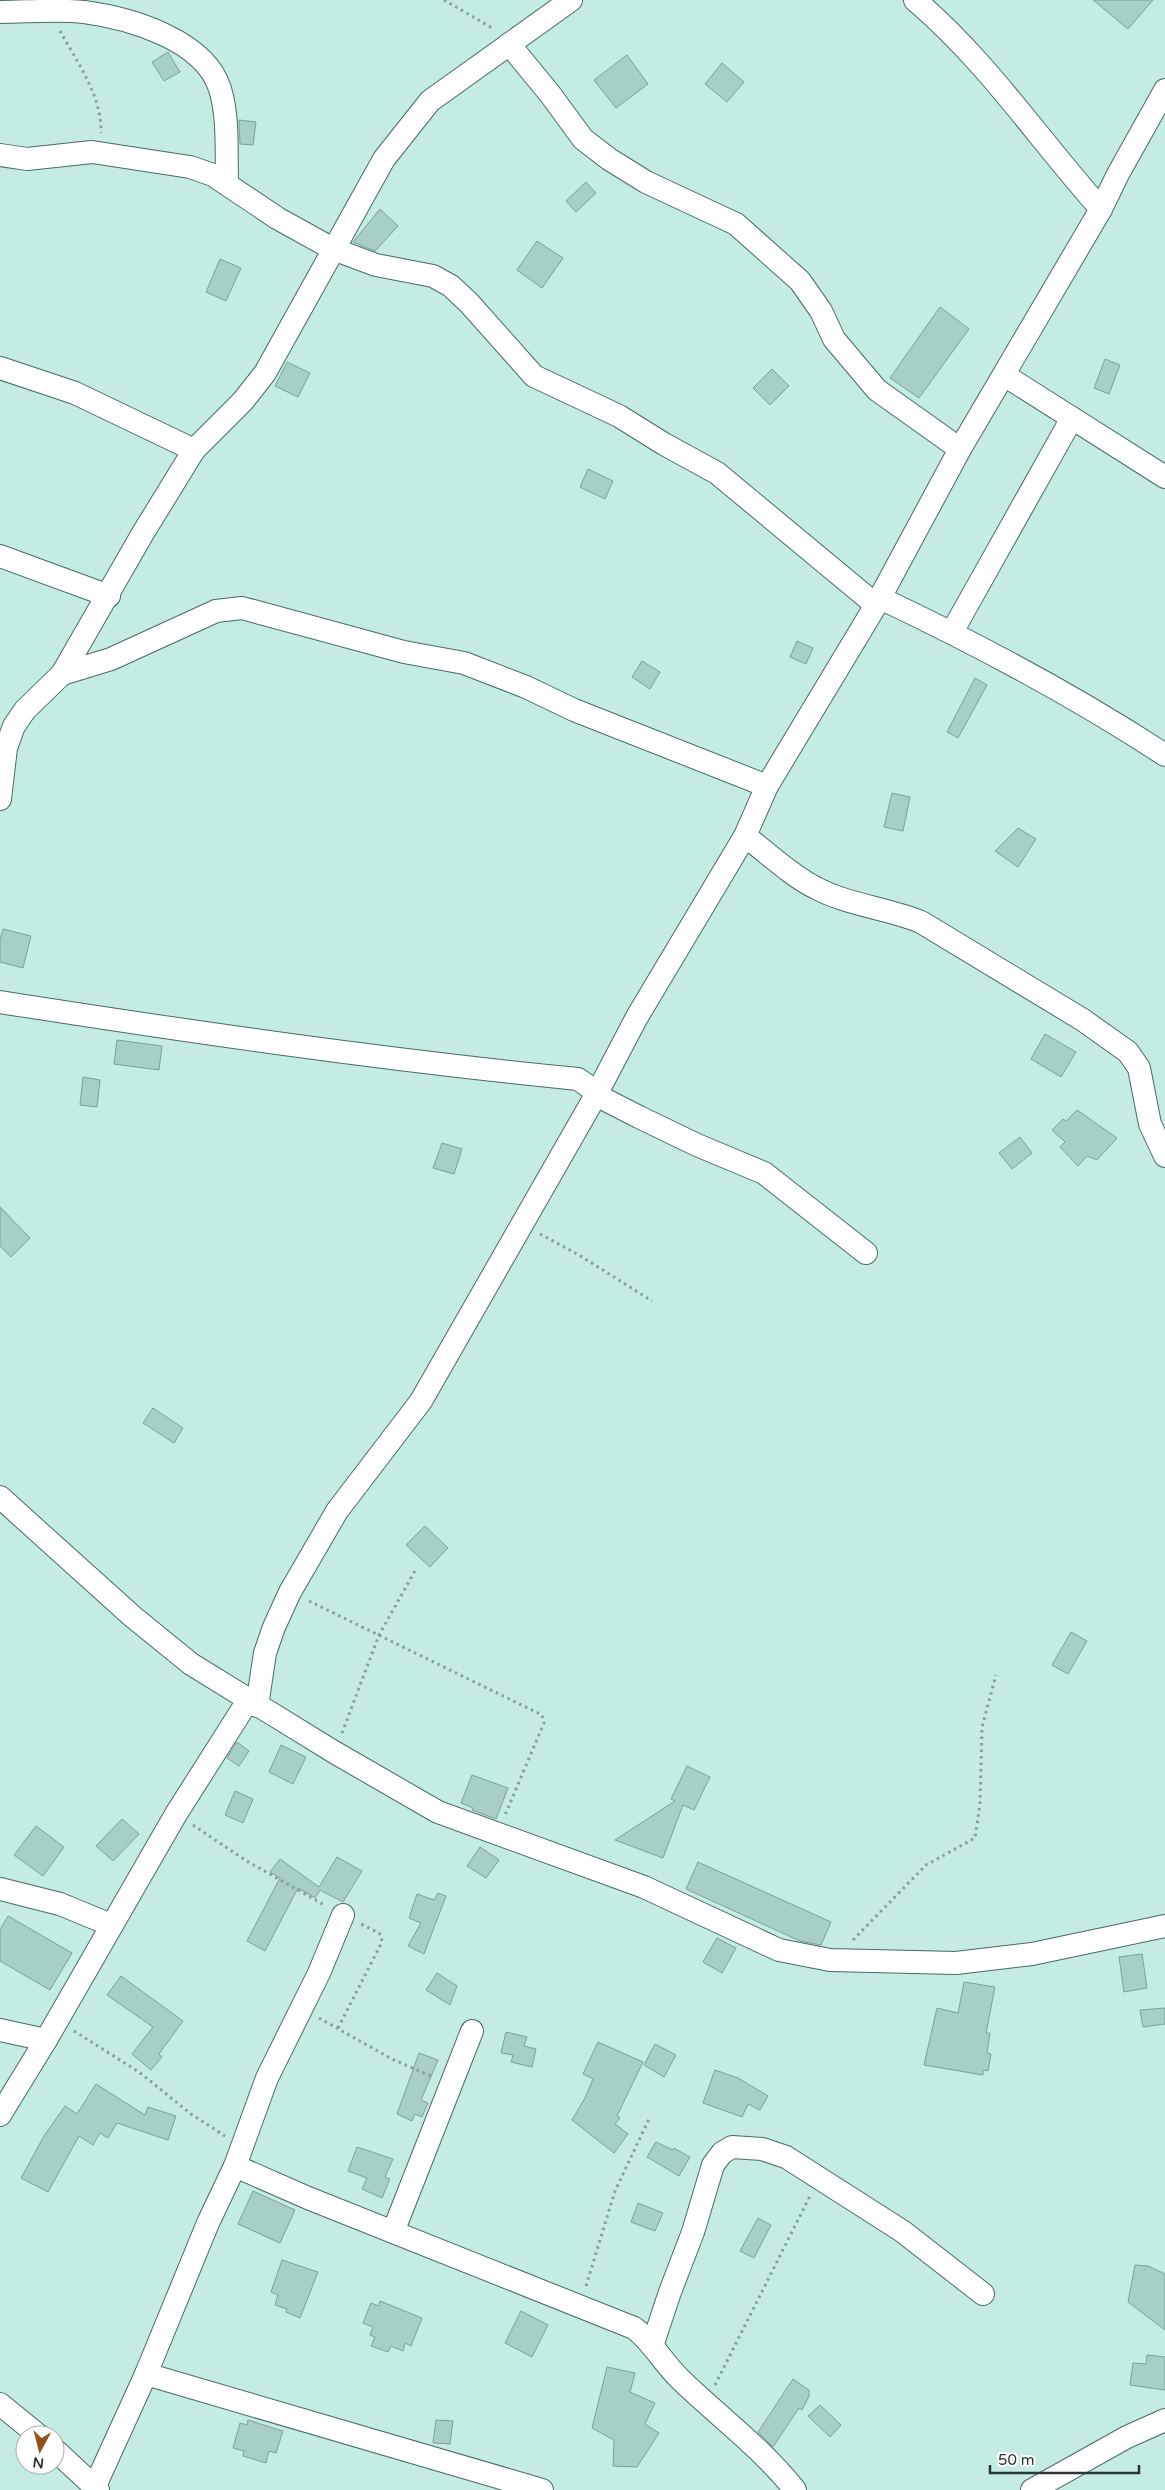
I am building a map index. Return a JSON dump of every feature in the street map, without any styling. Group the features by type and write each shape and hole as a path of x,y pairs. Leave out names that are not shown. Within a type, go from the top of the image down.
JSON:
{"street":[{"path":"0,800 7,723 25,710 62,674 143,533 194,450 243,401 266,373 384,159 430,101 571,0"},
{"path":"915,0 936,17 986,70 1102,209"},
{"path":"0,12 82,12 120,18 184,44 199,55 214,74 220,90 224,112 227,184"},
{"path":"511,42 583,139 608,159 646,182 736,224 800,281 821,311 834,339 877,390 960,449"},
{"path":"0,2115 52,2031 176,1814 253,1703 274,1627 290,1592 337,1511 421,1401 596,1095 637,1017 745,836 767,786 878,601 960,449 1102,209 1118,174 1165,90"},
{"path":"0,155 27,159 64,154 101,153 190,167 213,175 277,218 333,249 376,265 434,276 451,286 469,303 534,376 619,416 664,444 717,473 878,601 952,632 1132,733 1165,755"},
{"path":"0,368 75,393 194,450"},
{"path":"1004,374 1165,477"},
{"path":"952,632 1072,418"},
{"path":"0,556 108,596"},
{"path":"62,674 112,659 216,611 242,608 404,652 464,662 526,687 592,717 767,786"},
{"path":"745,836 814,888 833,896 899,913 921,922 1083,1020 1128,1052 1139,1068 1150,1124 1165,1156"},
{"path":"0,1002 199,1033 442,1066 578,1079 596,1095 697,1145 764,1173 866,1253"},
{"path":"0,1497 132,1616 191,1664 334,1752 438,1812 644,1887 779,1950 830,1960 956,1963 1032,1954 1165,1926"},
{"path":"0,1890 60,1904 111,1925"},
{"path":"65,2459 96,2488 146,2374 208,2223 238,2157 267,2078 319,1972 343,1915"},
{"path":"0,2030 52,2031"},
{"path":"394,2232 472,2031"},
{"path":"652,2346 693,2232 713,2165 722,2153 732,2148 762,2149 786,2157 902,2230 983,2294"},
{"path":"238,2157 394,2232 627,2324 643,2334 669,2368 763,2456 795,2490"},
{"path":"146,2374 542,2490"},
{"path":"0,2404 26,2425"},
{"path":"1032,2490 1128,2437 1165,2420"}],"path":[{"path":"444,0 511,42"},
{"path":"50,11 90,85 102,116 101,153"},
{"path":"522,1224 579,1255 652,1301"},
{"path":"334,1752 379,1635 416,1569"},
{"path":"290,1592 545,1718 526,1769 496,1834"},
{"path":"830,1960 858,1936 926,1865 974,1838 980,1804 982,1728 996,1675"},
{"path":"176,1814 245,1860 379,1933 382,1938 338,2028"},
{"path":"301,2008 392,2058 451,2084"},
{"path":"52,2031 140,2072 238,2157"},
{"path":"581,2306 615,2191 650,2119"},
{"path":"706,2404 819,2178"}],"building":[{"path":"1093,0 1153,0 1128,29"},
{"path":"168,52 180,72 164,81 152,62"},
{"path":"627,55 648,84 616,108 594,80"},
{"path":"722,63 744,82 727,102 705,84"},
{"path":"239,120 256,122 253,145 240,144"},
{"path":"586,182 596,193 576,212 566,201"},
{"path":"380,209 398,226 375,251 353,242"},
{"path":"537,241 563,258 542,288 517,270"},
{"path":"220,259 241,268 226,301 206,292"},
{"path":"940,307 969,329 919,398 890,378"},
{"path":"1105,359 1120,365 1109,394 1094,388"},
{"path":"287,362 310,373 298,397 275,386"},
{"path":"772,369 789,386 770,405 753,388"},
{"path":"588,469 613,481 605,499 580,487"},
{"path":"797,641 813,648 806,664 790,657"},
{"path":"642,661 660,672 650,689 632,677"},
{"path":"975,678 987,685 958,738 947,732"},
{"path":"892,793 910,797 903,831 884,827"},
{"path":"1018,828 1036,839 1018,867 995,851"},
{"path":"3,929 31,936 23,968 0,962 0,939"},
{"path":"1045,1034 1076,1052 1061,1077 1031,1059"},
{"path":"117,1040 162,1046 159,1070 114,1064"},
{"path":"83,1077 100,1080 97,1107 80,1105"},
{"path":"1077,1110 1117,1138 1097,1160 1087,1156 1078,1166 1060,1147 1065,1142 1052,1130 1063,1119 1066,1121"},
{"path":"1020,1137 1032,1153 1012,1169 999,1153"},
{"path":"442,1143 462,1149 454,1174 433,1168"},
{"path":"0,1207 30,1238 11,1257 0,1246"},
{"path":"153,1408 183,1428 174,1443 143,1423"},
{"path":"425,1526 448,1548 430,1567 406,1545"},
{"path":"1071,1632 1087,1641 1068,1674 1052,1665"},
{"path":"237,1742 249,1751 239,1766 227,1758"},
{"path":"281,1745 306,1757 293,1784 269,1772"},
{"path":"687,1766 710,1777 694,1810 683,1805 663,1858 615,1840 675,1801 671,1799"},
{"path":"472,1775 508,1788 496,1819 472,1810 473,1808 461,1803"},
{"path":"235,1791 253,1799 243,1823 225,1815"},
{"path":"122,1819 139,1834 113,1861 96,1846"},
{"path":"36,1826 64,1847 43,1876 14,1855"},
{"path":"480,1847 499,1860 486,1878 467,1866"},
{"path":"337,1857 362,1871 343,1902 320,1890 315,1898 298,1888 265,1951 247,1941 280,1878 270,1872 280,1859 319,1887"},
{"path":"698,1862 831,1922 821,1945 800,1941 686,1889"},
{"path":"438,1893 446,1896 424,1954 408,1946 421,1923 409,1918 417,1894 434,1900"},
{"path":"8,1916 72,1953 50,1990 0,1961 0,1930"},
{"path":"717,1938 736,1948 722,1973 703,1962"},
{"path":"1142,1954 1147,1988 1124,1992 1119,1957"},
{"path":"437,1973 457,1986 450,2005 426,1990"},
{"path":"121,1976 183,2021 159,2054 162,2057 151,2070 132,2054 153,2027 107,1995"},
{"path":"964,1982 995,1987 986,2033 990,2033 987,2053 991,2054 988,2071 983,2070 983,2075 924,2065 937,2008 958,2013"},
{"path":"1165,2008 1165,2024 1143,2027 1140,2010"},
{"path":"506,2032 527,2037 524,2046 536,2049 532,2067 511,2062 513,2055 501,2053"},
{"path":"598,2042 643,2062 617,2116 620,2118 615,2124 628,2134 614,2153 572,2120 585,2098 593,2079 583,2074"},
{"path":"655,2044 676,2055 664,2077 644,2065"},
{"path":"419,2053 438,2060 421,2100 428,2103 422,2117 415,2114 412,2121 397,2114"},
{"path":"715,2070 738,2078 768,2096 760,2110 748,2104 742,2117 703,2103"},
{"path":"96,2084 145,2115 148,2107 176,2116 168,2140 117,2123 108,2138 100,2133 93,2145 79,2136 48,2192 21,2178 44,2136 65,2106 77,2114"},
{"path":"656,2142 673,2150 674,2148 690,2157 679,2176 647,2157"},
{"path":"357,2147 393,2159 385,2177 390,2179 382,2198 362,2189 367,2178 348,2171"},
{"path":"253,2191 295,2210 280,2243 238,2224"},
{"path":"638,2203 663,2213 655,2231 631,2222"},
{"path":"758,2218 771,2225 754,2258 740,2251"},
{"path":"282,2260 318,2272 300,2318 286,2312 287,2309 275,2305 278,2295 271,2292"},
{"path":"1135,2265 1148,2266 1165,2274 1165,2330 1128,2302"},
{"path":"380,2301 422,2318 411,2346 405,2343 403,2351 391,2346 388,2352 371,2346 375,2337 370,2335 373,2327 363,2323 371,2303 379,2306"},
{"path":"521,2311 548,2325 532,2357 505,2343"},
{"path":"1147,2355 1165,2357 1165,2390 1130,2385 1133,2363 1146,2364"},
{"path":"607,2367 635,2373 630,2392 655,2403 645,2424 659,2433 637,2467 613,2466 614,2440 592,2428"},
{"path":"793,2379 809,2390 809,2396 802,2410 799,2408 773,2447 758,2432"},
{"path":"820,2405 841,2425 830,2437 808,2416"},
{"path":"248,2420 283,2431 276,2453 269,2451 266,2463 243,2456 244,2451 233,2448 240,2423 247,2425"},
{"path":"436,2420 453,2421 450,2444 433,2443"}]}
